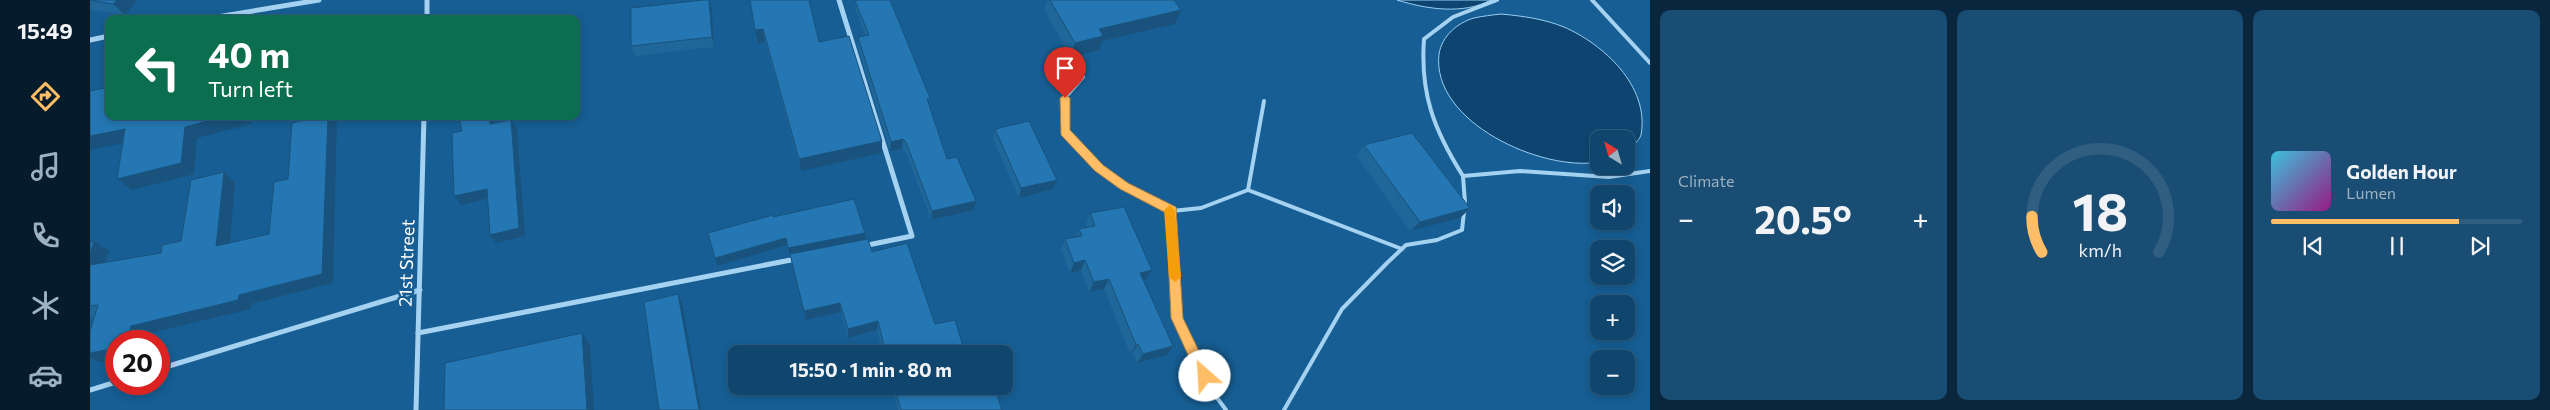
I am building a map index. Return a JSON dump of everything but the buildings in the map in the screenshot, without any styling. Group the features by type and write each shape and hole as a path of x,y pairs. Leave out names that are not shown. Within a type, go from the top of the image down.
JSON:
{"street":[{"path":"229,15 319,0"},
{"path":"427,0 427,15"},
{"path":"839,0 912,236 854,247"},
{"path":"90,40 105,37"},
{"name":"21st Street","path":"416,410 424,120"},
{"path":"418,333 806,257"},
{"path":"170,366 420,290"},
{"path":"90,390 105,385"}],"lane":[{"path":"1284,410 1342,309 1406,245 1437,240 1462,230 1466,204 1463,176 1432,123 1423,91 1424,39 1452,18 1497,0"},
{"path":"1592,0 1650,62"},
{"path":"1082,77 1065,98 1065,132 1099,168 1124,186 1172,211 1201,208 1248,190 1402,249"},
{"path":"1248,190 1264,101"},
{"path":"1463,176 1520,171 1610,177 1650,170"},
{"path":"1172,211 1177,318 1212,391 1226,410"}],"water":[{"path":"1397,0 1491,0 1469,8 1444,9 1420,6"},
{"path":"1501,14 1549,22 1564,27 1594,44 1620,69 1631,84 1638,100 1642,117 1641,135 1635,144 1635,130 1590,130 1590,162 1575,163 1549,159 1521,150 1495,137 1471,121 1453,101 1441,79 1439,54 1443,41 1451,31 1468,20"}],"slow traffic":[{"path":"1170,210 1172,211 1175,277"}],"route":[{"path":"1065,98 1065,132 1099,168 1124,186 1172,211 1177,318 1205,376"}]}
